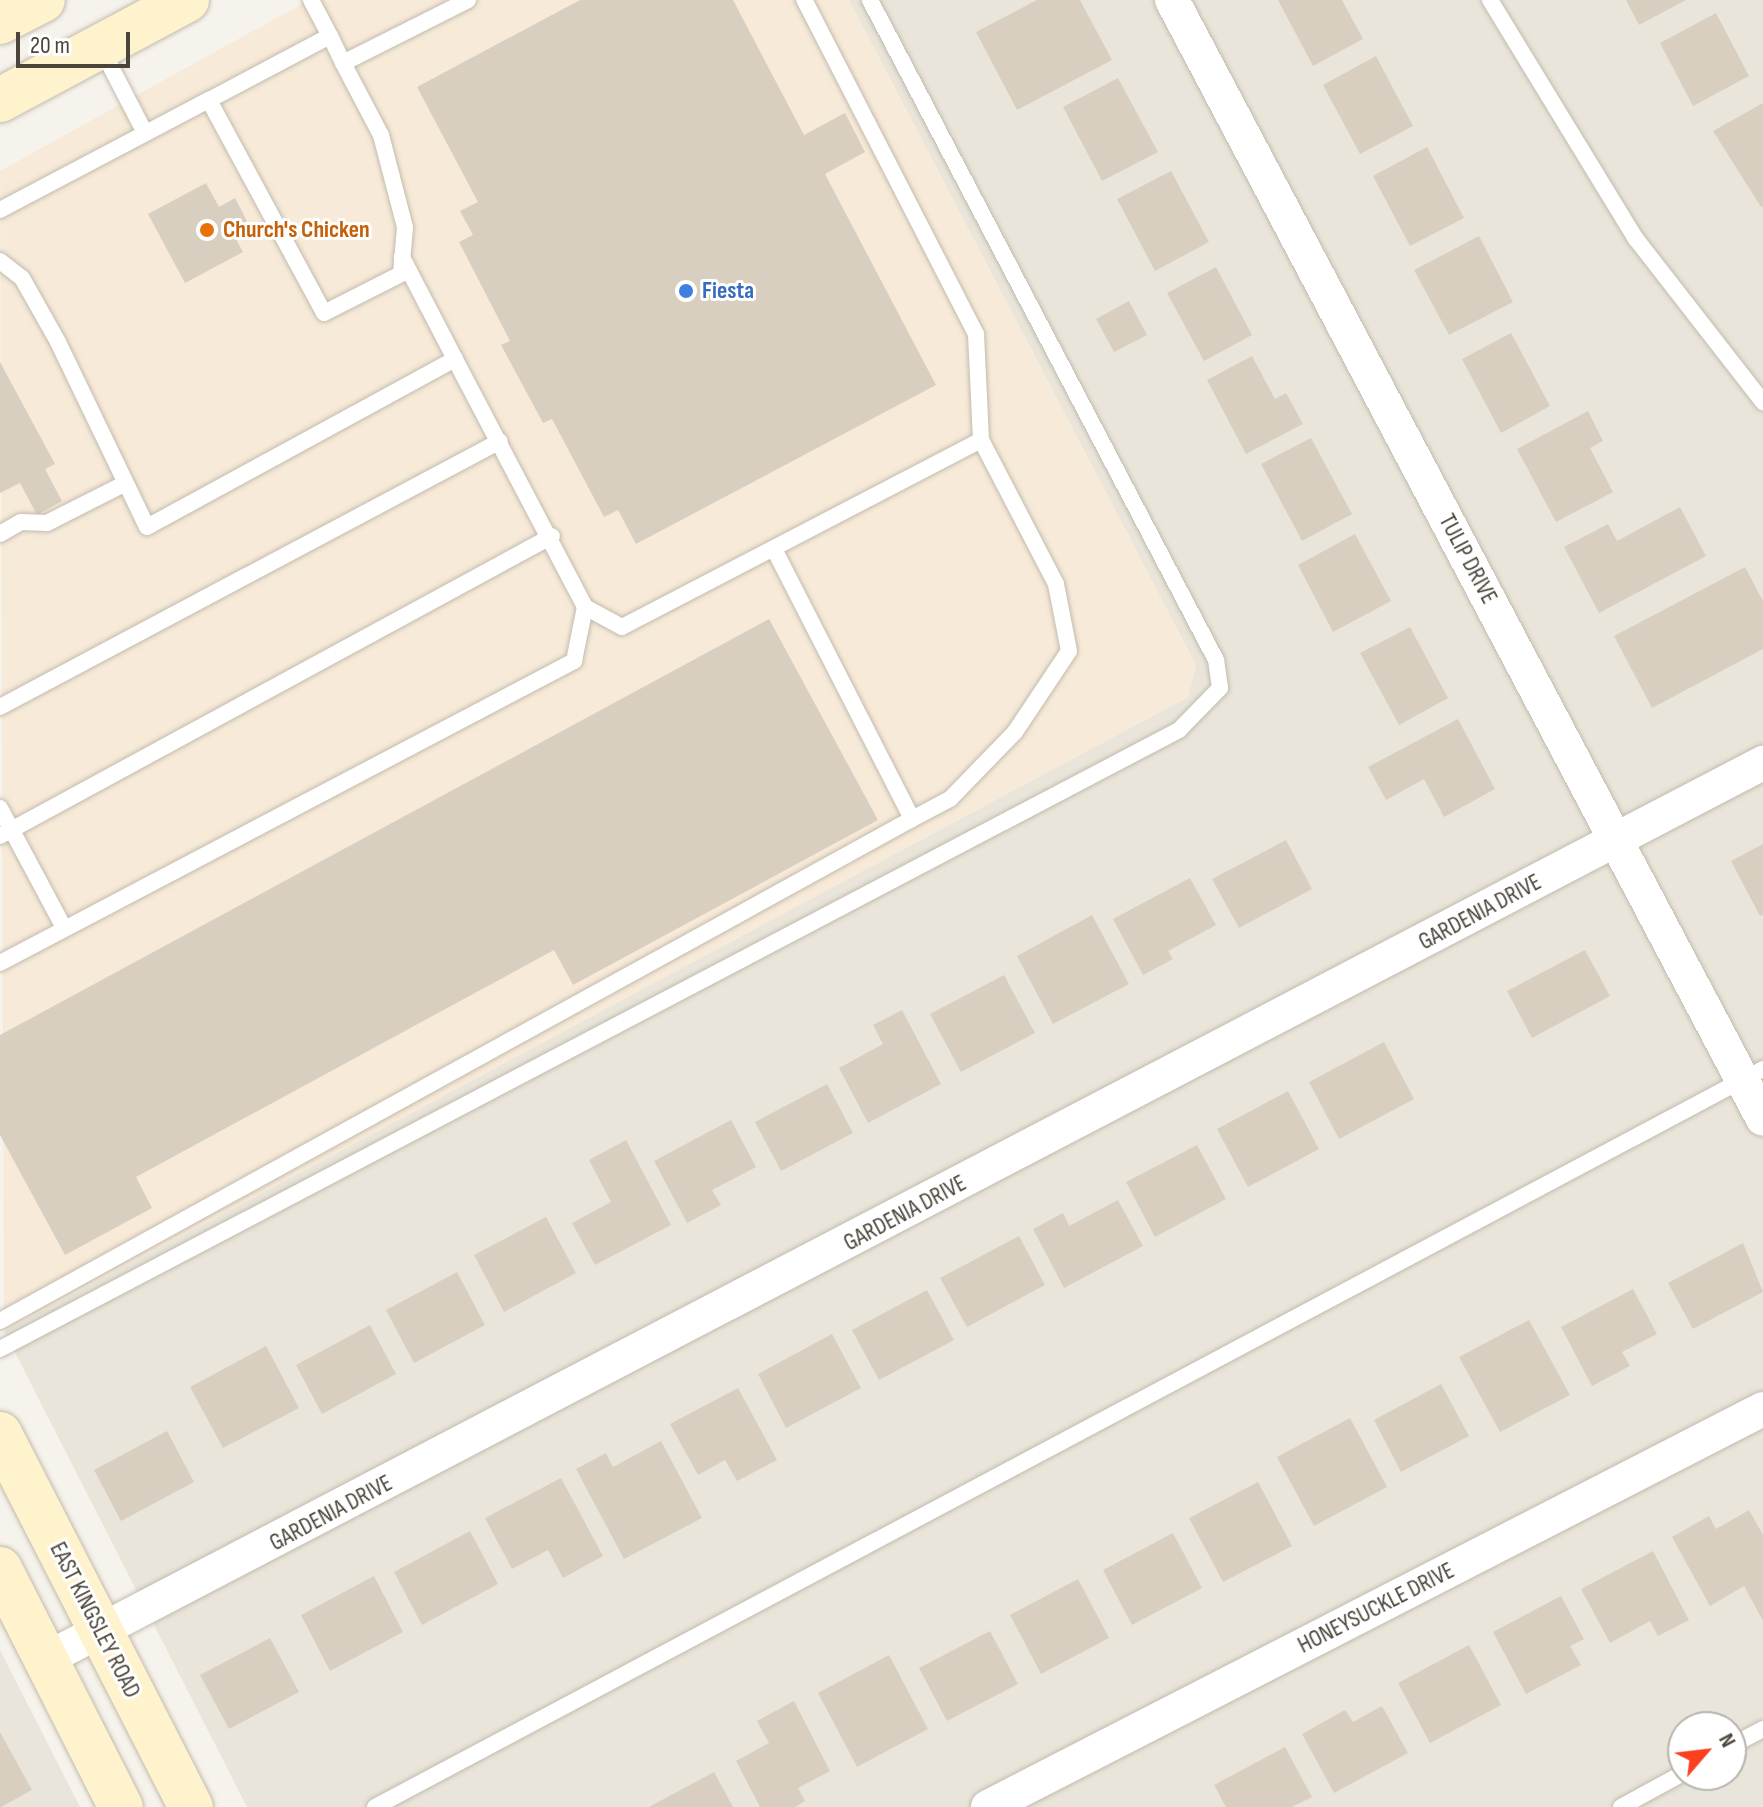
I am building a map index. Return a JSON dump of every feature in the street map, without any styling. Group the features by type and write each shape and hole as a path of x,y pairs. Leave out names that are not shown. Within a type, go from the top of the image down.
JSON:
{"main road":[{"path":"0,22 43,0"},
{"path":"0,100 187,0"},
{"name":"EAST KINGSLEY ROAD","path":"0,1434 191,1807"},
{"path":"0,1569 121,1807"}],"street":[{"name":"TULIP DRIVE","path":"1172,0 1617,840 1752,1075 1763,1119"},
{"name":"GARDENIA DRIVE","path":"46,1659 1763,763"},
{"name":"HONEYSUCKLE DRIVE","path":"988,1807 1763,1409"}],"lane":[{"path":"209,100 324,313 401,274 405,227 381,135 311,0"},
{"path":"343,63 468,0"},
{"path":"0,1321 950,799 1015,732 1069,651 1056,584 981,440 976,334 804,0"},
{"path":"0,1349 1179,730 1220,688 1216,660 870,0"},
{"path":"1490,0 1636,239 1763,402"},
{"path":"0,210 330,36"},
{"path":"100,46 145,133"},
{"path":"0,963 574,661 585,607 552,536 402,257"},
{"path":"0,261 22,278 58,342 147,527 455,359"},
{"path":"585,607 622,627 981,440"},
{"path":"0,707 500,441"},
{"path":"0,534 21,522 47,523 124,484"},
{"path":"6,833 552,536"},
{"path":"774,549 912,819"},
{"path":"0,808 6,833 64,928"},
{"path":"375,1807 1752,1075"},
{"path":"1621,1807 1667,1782"}],"shaded area":[{"path":"309,0 849,0 1196,665 1188,697 4,1331 0,171"},
{"path":"849,0 1763,0 1763,1807 247,1807 4,1331 1188,697 1196,665"},
{"path":"0,1650 80,1807 0,1807"}],"building":[{"name":"Fiesta","path":"580,0 733,0 804,135 845,113 865,152 825,174 936,385 636,544 618,510 604,517 552,419 543,423 501,345 510,341 459,242 473,235 460,211 478,202 417,87"},
{"path":"1037,0 1080,0 1112,60 1017,110 976,32"},
{"path":"1278,0 1342,0 1363,39 1313,66"},
{"path":"1626,0 1686,0 1639,25"},
{"path":"1716,13 1749,76 1693,106 1660,43"},
{"path":"1376,56 1413,126 1360,154 1323,85"},
{"path":"1118,78 1158,152 1102,181 1063,107"},
{"path":"1763,103 1763,206 1761,207 1713,131"},
{"path":"1427,147 1464,218 1410,246 1373,176"},
{"path":"1171,171 1209,242 1155,271 1117,199"},
{"path":"206,183 219,207 235,198 247,221 231,230 243,252 185,283 148,214"},
{"path":"1479,236 1513,302 1449,335 1414,270"},
{"path":"1216,267 1252,335 1204,361 1167,293"},
{"path":"1129,301 1147,335 1114,352 1096,319"},
{"path":"1511,333 1550,406 1501,433 1462,359"},
{"path":"1252,356 1275,399 1286,393 1303,424 1246,454 1207,380"},
{"path":"0,362 55,464 45,469 62,501 37,515 20,483 0,493"},
{"path":"1588,411 1603,441 1590,448 1613,492 1556,522 1517,449"},
{"path":"1311,438 1352,514 1302,541 1261,464"},
{"path":"1680,507 1706,556 1599,613 1564,547 1608,524 1617,541"},
{"path":"1355,534 1391,601 1333,632 1298,565"},
{"path":"1745,567 1763,601 1763,649 1652,708 1614,636"},
{"path":"769,619 878,820 573,985 554,950 136,1177 152,1208 65,1255 0,1135 0,1035"},
{"path":"1410,627 1448,698 1399,725 1360,653"},
{"path":"1458,719 1495,789 1444,817 1424,779 1386,800 1368,767"},
{"path":"1286,840 1312,889 1239,928 1212,879"},
{"path":"1763,844 1763,915 1760,916 1731,861"},
{"path":"1190,878 1216,925 1168,951 1173,959 1143,975 1113,919"},
{"path":"1092,915 1129,984 1053,1024 1017,956"},
{"path":"1585,950 1610,996 1532,1038 1507,991"},
{"path":"1004,975 1035,1033 961,1072 930,1014"},
{"path":"902,1010 941,1084 868,1123 839,1068 883,1044 873,1025"},
{"path":"1384,1042 1414,1099 1339,1139 1309,1082"},
{"path":"827,1084 853,1133 781,1171 755,1122"},
{"path":"1288,1091 1319,1149 1248,1187 1217,1129"},
{"path":"731,1120 756,1167 712,1190 721,1205 687,1223 654,1161"},
{"path":"626,1140 671,1225 595,1265 572,1223 611,1202 589,1160"},
{"path":"1197,1145 1226,1199 1155,1237 1126,1182"},
{"path":"1118,1200 1143,1246 1064,1288 1033,1229 1063,1213 1069,1226"},
{"path":"546,1217 576,1273 504,1312 474,1255"},
{"path":"1019,1236 1045,1285 967,1327 940,1278"},
{"path":"1743,1243 1763,1292 1693,1329 1668,1283"},
{"path":"457,1272 485,1325 414,1363 386,1310"},
{"path":"1633,1289 1657,1334 1622,1352 1630,1366 1592,1386 1561,1327"},
{"path":"927,1290 954,1340 879,1380 852,1330"},
{"path":"1529,1320 1570,1395 1500,1432 1459,1357"},
{"path":"370,1325 396,1374 322,1414 296,1365"},
{"path":"832,1334 861,1388 786,1428 758,1374"},
{"path":"266,1346 299,1408 223,1448 190,1387"},
{"path":"1441,1384 1469,1436 1401,1472 1374,1420"},
{"path":"738,1388 777,1460 737,1481 725,1460 698,1475 670,1424"},
{"path":"1350,1418 1387,1487 1314,1526 1277,1457"},
{"path":"167,1431 194,1482 121,1521 94,1470"},
{"path":"661,1441 702,1518 624,1559 576,1469 606,1453 613,1467"},
{"path":"561,1478 603,1556 563,1578 548,1550 512,1569 485,1518"},
{"path":"1258,1482 1292,1546 1223,1582 1189,1518"},
{"path":"1749,1510 1763,1535 1763,1621 1744,1586 1710,1606 1672,1537 1709,1516 1716,1529"},
{"path":"470,1531 498,1584 422,1625 394,1572"},
{"path":"1173,1533 1202,1588 1132,1625 1103,1570"},
{"path":"1653,1551 1689,1620 1658,1636 1650,1621 1610,1643 1581,1589"},
{"path":"374,1576 403,1632 330,1671 301,1615"},
{"path":"1078,1579 1109,1638 1041,1674 1010,1615"},
{"path":"1561,1596 1584,1639 1570,1646 1581,1665 1526,1694 1493,1632"},
{"path":"990,1631 1018,1684 947,1721 919,1668"},
{"path":"270,1638 299,1692 229,1729 200,1675"},
{"path":"1469,1645 1501,1705 1430,1743 1398,1683"},
{"path":"889,1655 928,1729 857,1767 818,1693"},
{"path":"794,1701 830,1771 798,1788 805,1801 795,1807 760,1807 736,1761 769,1743 757,1721"},
{"path":"1382,1706 1408,1753 1334,1793 1302,1734 1345,1710 1353,1722"},
{"path":"0,1732 32,1790 1,1807 0,1807"},
{"path":"1285,1747 1312,1797 1292,1807 1226,1807 1214,1785"},
{"path":"714,1772 733,1807 649,1807"}],"place":[{"name":"Church's Chicken","path":"207,230"},
{"name":"Fiesta","path":"686,291"}]}
